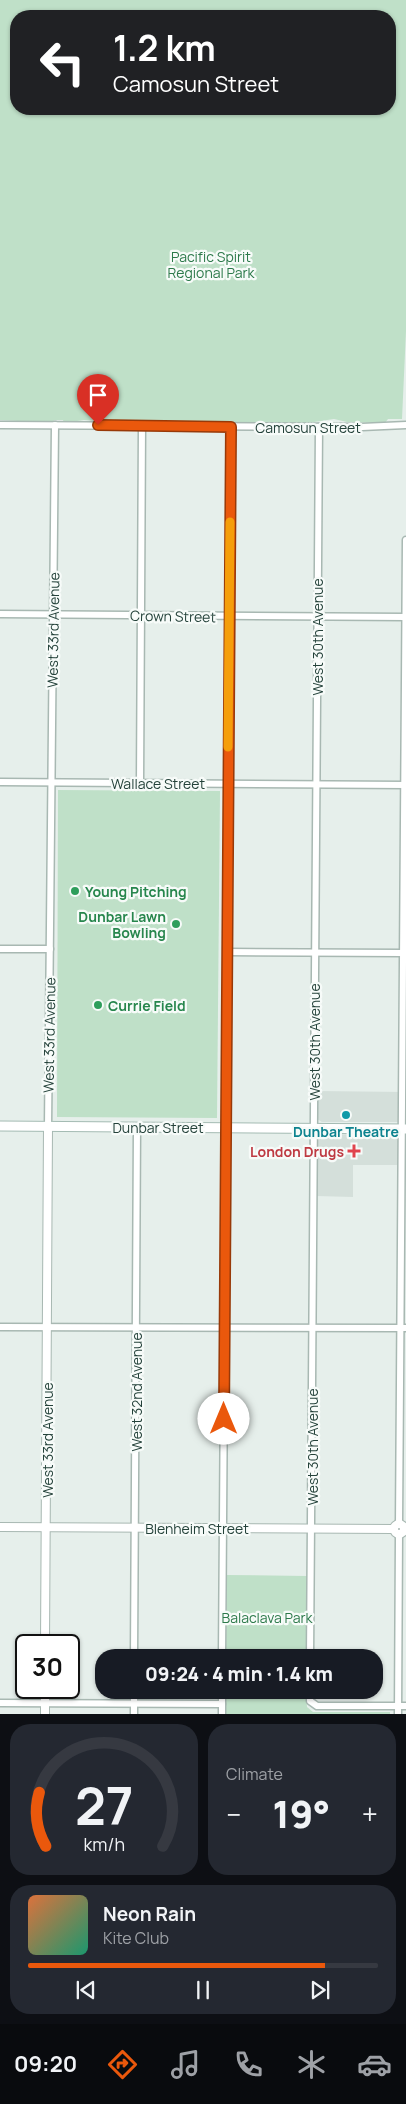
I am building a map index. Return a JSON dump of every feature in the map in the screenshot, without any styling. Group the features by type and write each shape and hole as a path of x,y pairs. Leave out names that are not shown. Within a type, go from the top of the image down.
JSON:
{"main road":[{"name":"Dunbar Street","path":"0,1126 404,1129"}],"street":[{"name":"Camosun Street","path":"0,424 231,427 406,426"},
{"name":"West 33rd Avenue","path":"46,1634 48,1127 55,425"},
{"path":"140,783 142,426"},
{"path":"222,1649 231,427"},
{"name":"West 30th Avenue","path":"310,1649 319,427"},
{"path":"398,1714 403,1328 406,540"},
{"name":"Crown Street","path":"0,614 406,617"},
{"name":"Wallace Street","path":"0,782 405,785"},
{"path":"0,949 50,949"},
{"path":"227,952 403,953"},
{"name":"West 32nd Avenue","path":"134,1649 137,1127"},
{"path":"0,1327 403,1328"},
{"name":"Blenheim Street","path":"0,1527 401,1529"},
{"path":"45,1699 45,1714"},
{"path":"134,1699 134,1714"},
{"path":"222,1699 222,1714"},
{"path":"311,1699 312,1704 317,1706 406,1706"},
{"path":"0,1703 222,1704"}],"shaded area":[{"path":"406,1088 406,1122 322,1122 317,1119 317,1091 405,1092"},
{"path":"406,1134 406,1165 353,1165 353,1197 316,1196 316,1139 319,1135"}],"green space":[{"name":"Pacific Spirit Regional Park","path":"0,0 406,0 406,331 402,419 388,419 385,423 347,422 334,419 294,425 252,423 246,425 223,421 157,425 138,420 117,420 111,422 84,420 64,423 63,420 54,420 52,423 0,420"},
{"path":"58,790 220,791 217,1118 57,1117"},
{"name":"Balaclava Park","path":"227,1575 307,1576 306,1649 226,1649"},
{"path":"226,1699 307,1699 307,1707 313,1712 390,1712 390,1714 226,1714"}],"slow traffic":[{"path":"228,747 230,522"}],"place":[{"name":"Young Pitching","path":"75,891"},
{"name":"Dunbar Lawn Bowling","path":"176,924"},
{"name":"Currie Field","path":"98,1005"},
{"name":"Dunbar Theatre","path":"346,1115"},
{"name":"London Drugs","path":"354,1151"}],"route":[{"path":"98,425 231,427 224,1419"}]}
